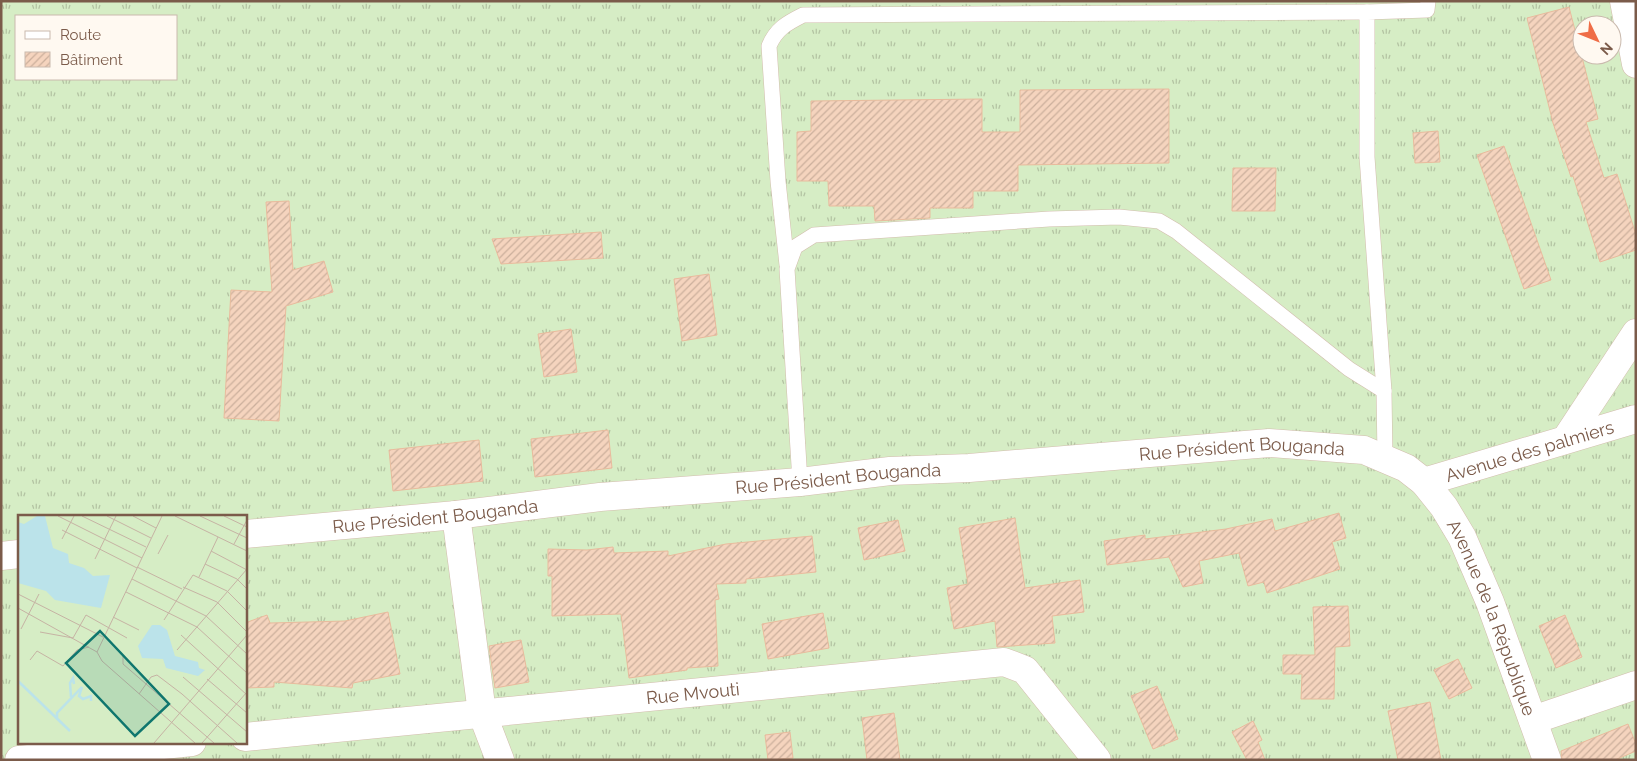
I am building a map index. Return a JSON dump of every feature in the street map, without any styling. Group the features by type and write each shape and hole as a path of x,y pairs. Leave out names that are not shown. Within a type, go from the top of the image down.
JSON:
{"street":[{"path":"1624,1 1636,64"},
{"path":"1566,439 1636,333"},
{"name":"Avenue des palmiers","path":"1424,482 1636,419"},
{"name":"Rue Président Bouganda","path":"246,534 456,515 600,497 800,482 890,471 969,468 1269,443 1364,450 1385,458 1424,482"},
{"name":"Avenue de la République","path":"1424,482 1444,506 1462,536 1490,602 1547,760"},
{"path":"456,515 482,713 500,760"},
{"path":"1,556 18,554"},
{"name":"Rue Mvouti","path":"246,737 1004,662 1025,670 1097,760"},
{"path":"1533,720 1636,685"},
{"path":"19,760 173,744"}],"lane":[{"path":"800,482 788,268 778,181 769,46 774,33 787,23 803,15 1367,12 1427,10 1428,1"},
{"path":"1367,12 1367,157 1384,391 1385,458"},
{"path":"788,268 795,247 814,235 1049,219 1119,217 1160,222 1176,231 1349,368 1384,391"}],"green space":[{"path":"1,1 1636,1 1636,760 1,760"}],"building":[{"path":"1569,7 1572,19 1572,65 1584,65 1598,119 1586,122 1604,178 1617,174 1636,235 1636,250 1600,262 1573,176 1571,177 1553,123 1527,18"},
{"path":"1169,89 1169,163 1018,165 1018,191 973,191 973,208 930,208 930,218 875,221 874,206 829,206 828,181 797,181 797,132 811,131 811,101 982,99 982,132 1020,132 1020,90"},
{"path":"1438,131 1440,162 1415,163 1413,133"},
{"path":"1504,146 1551,280 1524,289 1477,155"},
{"path":"1233,168 1276,168 1275,211 1232,211"},
{"path":"289,201 293,270 324,261 333,292 286,306 279,421 224,418 231,290 272,292 266,202"},
{"path":"601,232 603,258 501,264 492,239"},
{"path":"709,274 717,335 682,341 674,279"},
{"path":"571,329 577,372 544,377 538,334"},
{"path":"608,430 612,468 535,477 531,439"},
{"path":"479,440 483,481 393,491 389,450"},
{"path":"1339,513 1346,538 1332,542 1340,569 1267,593 1264,582 1248,586 1239,553 1199,561 1203,583 1183,587 1169,557 1107,565 1104,541 1145,535 1145,539 1226,529 1272,519 1275,531"},
{"path":"1015,518 1025,588 1080,580 1084,612 1052,616 1055,643 997,647 995,621 954,629 947,588 968,584 959,528"},
{"path":"898,520 905,551 864,560 858,528"},
{"path":"812,536 816,572 746,579 746,583 716,584 719,599 715,600 718,666 687,668 687,670 629,678 621,614 552,616 552,576 548,576 548,549 587,550 613,547 614,553 668,551 668,556 726,544"},
{"path":"1348,606 1350,646 1335,647 1334,699 1301,699 1302,674 1283,674 1283,655 1315,655 1313,607"},
{"path":"388,612 400,674 353,683 352,688 274,682 274,687 246,688 246,623 267,615 270,623 345,621"},
{"path":"823,613 829,648 768,659 762,624"},
{"path":"1565,615 1582,657 1556,668 1539,626"},
{"path":"521,640 529,682 495,688 489,646"},
{"path":"1458,659 1472,688 1449,699 1434,670"},
{"path":"1157,686 1178,739 1153,749 1131,696"},
{"path":"1430,702 1441,760 1398,760 1388,711"},
{"path":"894,713 900,760 867,760 862,718"},
{"path":"1253,721 1262,740 1258,742 1265,760 1247,760 1232,732"},
{"path":"1628,724 1636,744 1636,751 1615,760 1562,760 1561,751"},
{"path":"790,732 793,758 768,760 765,735"}]}
